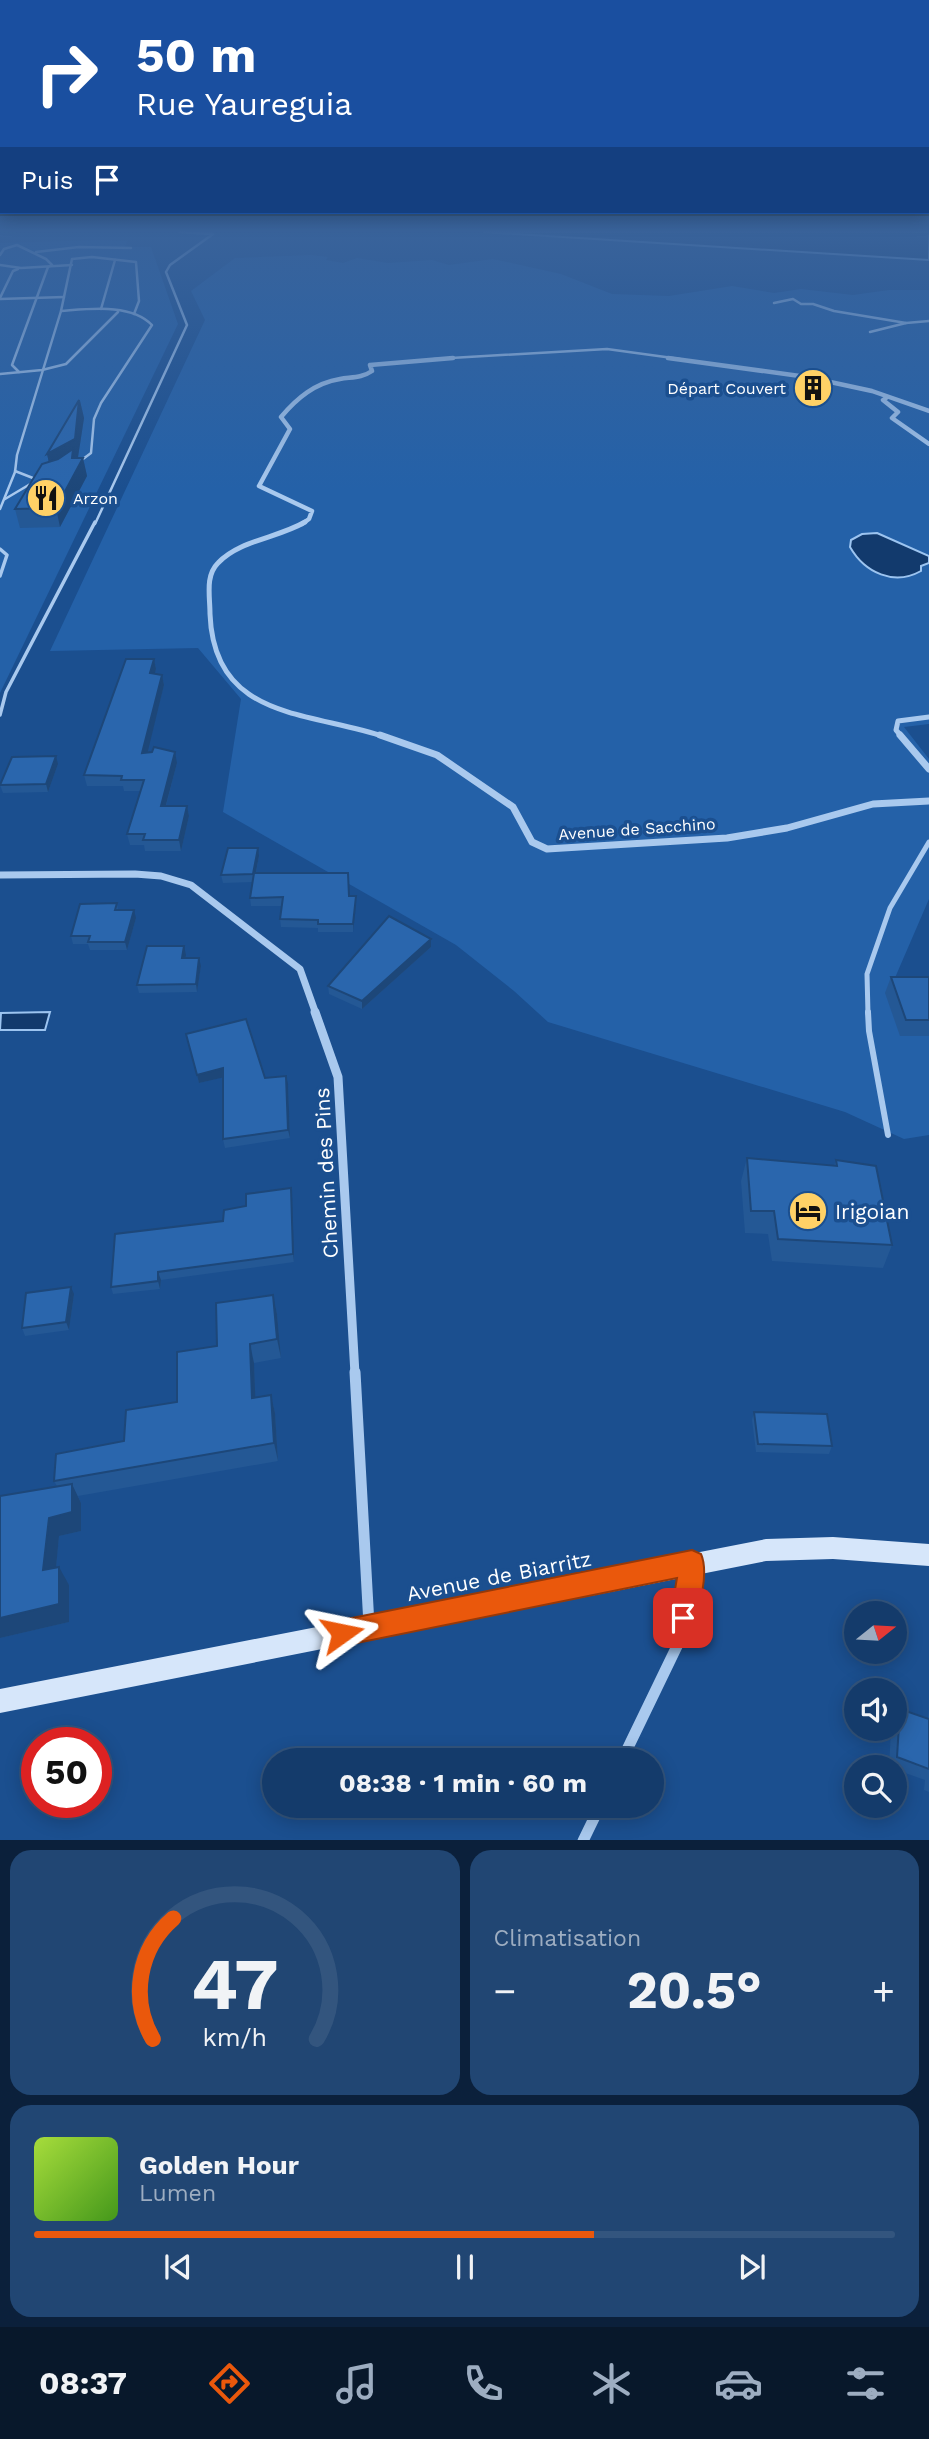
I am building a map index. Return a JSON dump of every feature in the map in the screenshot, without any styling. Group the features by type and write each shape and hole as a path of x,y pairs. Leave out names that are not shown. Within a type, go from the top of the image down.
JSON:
{"main road":[{"name":"Avenue de Biarritz","path":"0,1701 692,1563 779,1549 833,1548 929,1555"}],"street":[{"name":"Avenue de Sacchino","path":"929,411 872,391 807,377 607,349 505,353 370,365 372,371 365,376 334,380 309,389 291,404 281,417 290,429 279,450 266,466 259,486 312,511 309,519 290,531 249,544 219,561 209,574 211,634 219,663 254,699 306,719 371,732 437,755 513,807 532,842 547,849 727,838 787,828 873,804 929,801"},
{"path":"886,397 883,400 898,412 892,418 929,444"},
{"path":"929,717 898,721 895,730 929,769"},
{"name":"Chemin des Pins","path":"0,875 135,874 161,876 191,885 300,969 338,1077 369,1628"},
{"path":"628,1748 679,1642 692,1563"},
{"path":"583,1840 594,1818"}],"lane":[{"path":"19,372 12,365 29,318"},
{"path":"0,509 15,471 17,455 59,318"},
{"path":"0,374 42,370 70,361 87,340 112,318"},
{"path":"78,464 91,453 94,419 101,403 152,325 146,318"},
{"path":"0,715 6,692 93,527 187,325 184,318"},
{"path":"875,318 906,323"},
{"path":"870,332 906,323 929,321"},
{"path":"15,471 38,480"},
{"path":"5,499 38,480 49,477"},
{"path":"0,549 7,555 0,576"},
{"path":"888,1135 869,1031 867,974 890,908 929,842"}],"shaded area":[{"path":"0,318 176,318 178,324 0,693"},
{"path":"204,318 929,318 929,724 904,727 929,759 929,899 891,987 929,991 929,1135 904,1139 845,1112 548,1022 456,945 223,812 241,699 198,648 50,651"},
{"path":"877,533 929,556 929,563 921,566 921,571 901,577 891,577 872,570 850,547 851,540 862,534"},
{"path":"50,1012 45,1030 0,1030 1,1013"}],"building":[{"path":"79,400 75,439 47,454"},
{"path":"73,449 72,458 83,458 56,508 15,509 42,464 58,459"},
{"path":"126,659 154,659 150,673 162,675 142,753 152,752 154,747 175,752 161,806 187,806 179,840 143,840 145,834 127,834 144,780 121,780 122,776 84,775"},
{"path":"56,756 46,784 0,785 12,757"},
{"path":"228,848 258,848 253,874 221,875"},
{"path":"254,873 348,873 349,896 356,896 353,924 318,924 318,920 280,919 283,897 250,898"},
{"path":"117,903 115,910 134,910 125,942 88,942 90,936 71,936 80,904"},
{"path":"389,916 431,939 362,1001 328,986"},
{"path":"147,946 184,946 182,958 199,958 196,984 137,985"},
{"path":"891,977 929,977 929,1020 906,1020"},
{"path":"246,1019 265,1078 286,1076 288,1130 223,1139 223,1068 197,1075 186,1034"},
{"name":"Irigoian","path":"747,1158 837,1166 836,1160 876,1166 892,1245 778,1239 774,1211 751,1211"},
{"path":"291,1188 293,1254 158,1272 158,1281 111,1287 115,1234 223,1221 224,1210 246,1206 246,1194"},
{"path":"71,1287 66,1322 22,1328 26,1293"},
{"path":"273,1295 277,1339 250,1344 252,1398 271,1395 274,1443 54,1481 56,1454 124,1441 126,1410 177,1402 177,1352 217,1346 216,1303"},
{"path":"754,1412 827,1414 832,1446 758,1444"},
{"path":"72,1484 72,1512 49,1518 43,1570 59,1567 59,1604 0,1618 0,1496"},
{"path":"907,1711 929,1719 929,1769 907,1761 907,1755 897,1755 898,1741 907,1741"}],"place":[{"name":"Départ Couvert","path":"813,388"},
{"name":"Arzon","path":"46,498"},
{"name":"Irigoian","path":"808,1211"}],"route":[{"path":"342,1633 692,1563 683,1618"}]}
